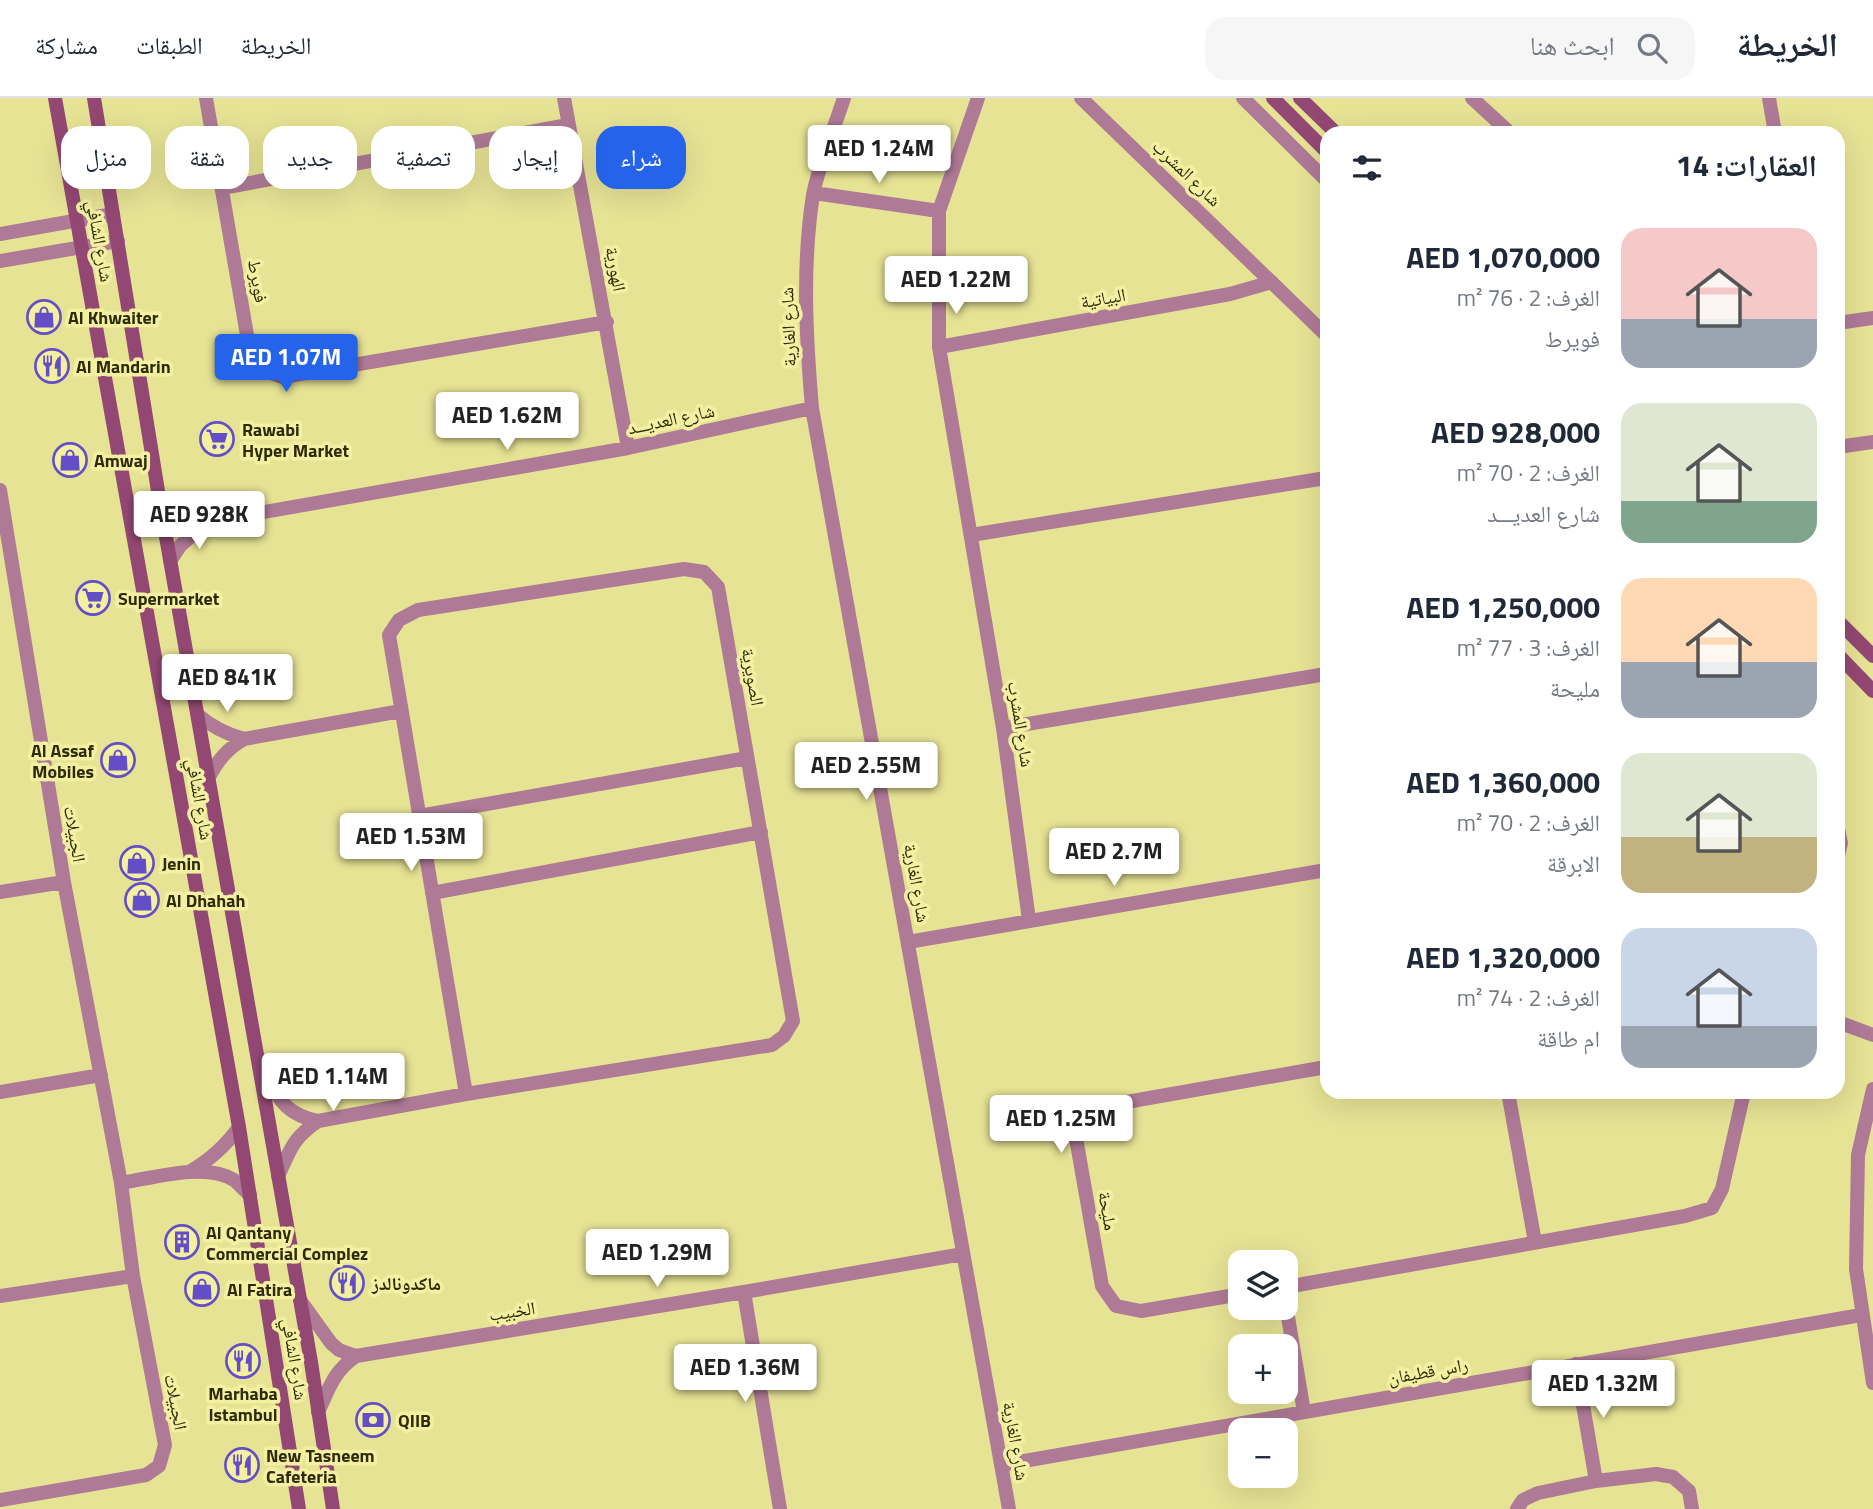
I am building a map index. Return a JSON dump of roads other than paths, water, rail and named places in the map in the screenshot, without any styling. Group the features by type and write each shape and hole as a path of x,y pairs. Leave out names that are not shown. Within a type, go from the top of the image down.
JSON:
{"main road":[{"name":"شارع الشافي","path":"55,98 239,1127 299,1509"},
{"name":"شارع الشافي","path":"94,98 159,497 300,1300 333,1509"},
{"path":"1273,98 1320,145"},
{"path":"1300,98 1329,126"},
{"path":"1845,628 1873,656"},
{"path":"1845,662 1873,691"}],"street":[{"name":"فويرط","path":"206,98 211,126"},
{"name":"الهورية","path":"564,98 628,448"},
{"name":"شارع الغارية","path":"844,98 814,193 805,277 812,408 1009,1509"},
{"name":"شارع المشرب","path":"978,98 939,212 939,347 1003,728 1029,920"},
{"name":"شارع المشرب","path":"1081,98 1320,329"},
{"path":"1243,98 1320,174"},
{"path":"1472,98 1502,126"},
{"path":"1769,98 1774,126"},
{"path":"249,183 568,125"},
{"name":"فويرط","path":"222,189 251,358 265,371 282,377 607,322"},
{"path":"814,193 939,212"},
{"path":"0,234 113,214"},
{"path":"0,261 118,241"},
{"name":"البياتية","path":"939,347 1230,294 1272,282"},
{"path":"1845,322 1873,318"},
{"name":"شارع العديـــد","path":"207,522 628,448 812,408"},
{"path":"1845,446 1873,442"},
{"path":"971,535 1320,479"},
{"name":"الجبيلات","path":"0,490 64,882 121,1183 133,1276 165,1445 159,1466 146,1475 0,1500"},
{"path":"159,497 173,509 207,522"},
{"path":"170,561 193,532 207,522"},
{"name":"الصويرية","path":"318,1121 466,1094 772,1045 784,1036 793,1021 761,832 718,587 704,572 684,569 418,610 399,620 389,635 466,1094"},
{"path":"1003,728 1320,675"},
{"path":"209,777 217,762 231,747 244,739 401,711"},
{"path":"198,715 220,730 244,739"},
{"path":"419,816 747,758"},
{"path":"432,893 761,832"},
{"path":"908,942 1320,871"},
{"path":"0,892 64,882"},
{"path":"1845,1025 1873,1035"},
{"path":"259,1066 289,1110 300,1117 318,1121"},
{"name":"مليحة","path":"1228,1296 1141,1311 1116,1306 1102,1286 1076,1138 1080,1120 1098,1107 1320,1068"},
{"path":"0,1092 101,1075"},
{"path":"1873,1089 1858,1155 1856,1269 1873,1382"},
{"path":"1509,1099 1535,1242"},
{"path":"1298,1285 1685,1216 1712,1208 1722,1189 1742,1099"},
{"path":"278,1176 291,1146 301,1133 318,1121"},
{"path":"188,1173 225,1146 239,1127"},
{"path":"121,1183 211,1172 233,1180 250,1195"},
{"name":"الخبيب","path":"356,1356 744,1293 963,1254"},
{"path":"0,1296 133,1276"},
{"path":"744,1293 780,1509"},
{"name":"شارع الشافي","path":"300,1300 331,1343 339,1350 356,1356"},
{"name":"راس قطيفان","path":"1001,1465 1861,1315"},
{"path":"1289,1320 1304,1412"},
{"name":"شارع الشافي","path":"318,1412 341,1367 356,1356"},
{"path":"1576,1364 1597,1481"},
{"path":"1517,1509 1523,1500 1538,1493 1597,1481 1656,1474 1673,1477 1689,1491 1692,1509"}],"place":[{"name":"Al Khwaiter","path":"44,317"},
{"name":"Al Mandarin","path":"52,366"},
{"name":"Rawabi Hyper Market","path":"217,439"},
{"name":"Amwaj","path":"70,460"},
{"name":"Supermarket","path":"93,598"},
{"name":"Al Assaf Mobiles","path":"118,760"},
{"name":"Jenin","path":"137,863"},
{"name":"Al Dhahah","path":"142,900"},
{"name":"Al Qantany Commercial Complez","path":"182,1242"},
{"name":"ماكدونالدز","path":"347,1283"},
{"name":"Al Fatira","path":"202,1289"},
{"name":"Marhaba Istambul","path":"243,1361"},
{"name":"QIIB","path":"373,1420"},
{"name":"New Tasneem Cafeteria","path":"242,1465"}]}
